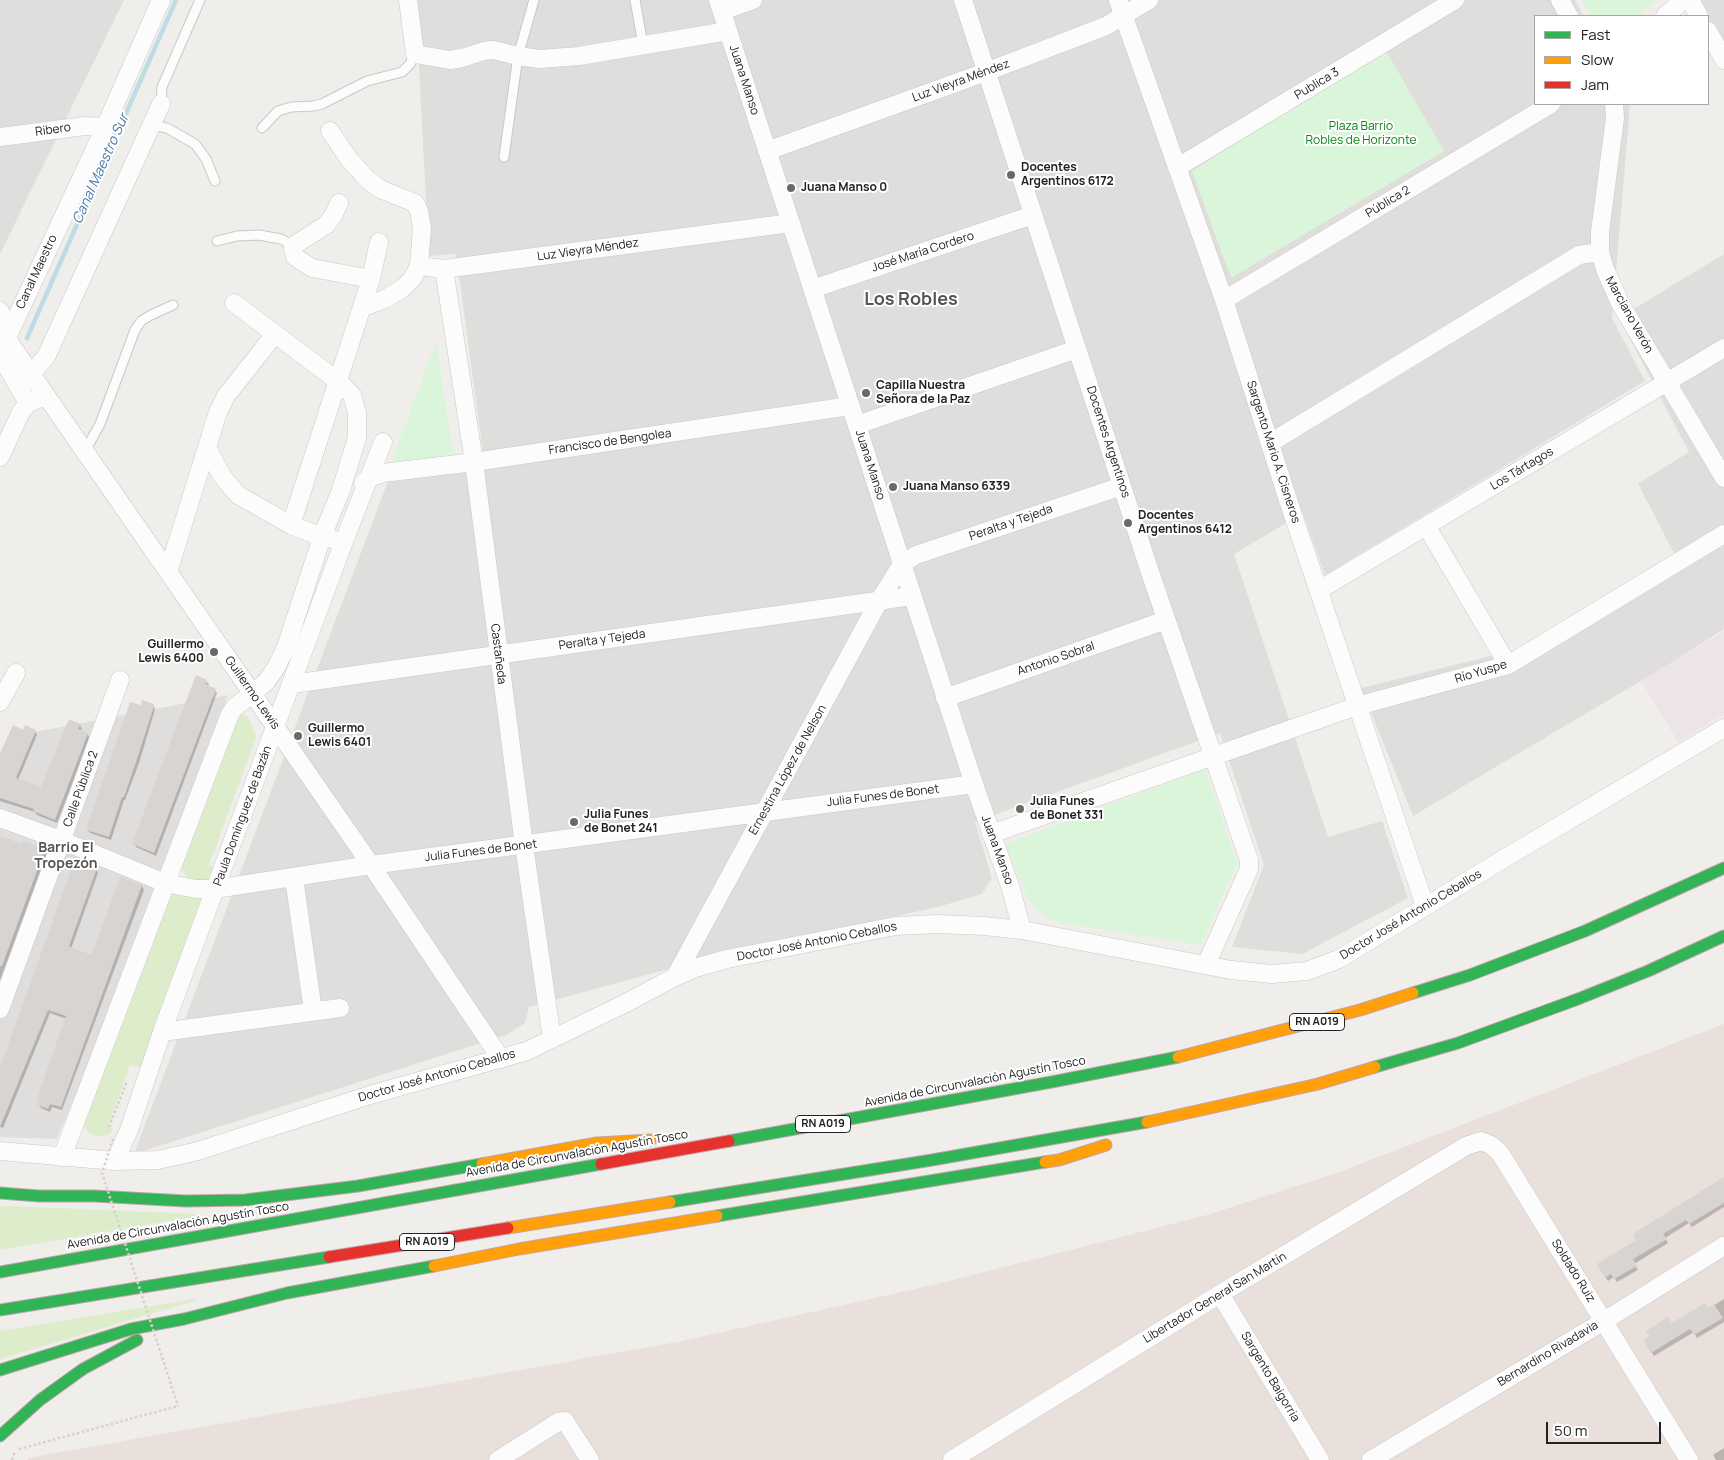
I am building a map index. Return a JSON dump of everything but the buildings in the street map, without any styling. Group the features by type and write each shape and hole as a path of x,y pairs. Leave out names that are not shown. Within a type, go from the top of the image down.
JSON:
{"highway":[{"name":"Avenida de Circunvalación Agustín Tosco","path":"0,1272 976,1097 1196,1053 1304,1025 1415,993 1534,951 1632,911 1724,868"},
{"name":"RN A019","path":"0,1310 913,1164 1072,1137 1219,1108 1327,1082 1458,1043 1648,971 1724,936"},
{"path":"1134,1136 1219,1108"},
{"path":"0,1194 63,1197 94,1196 186,1202 245,1200 358,1186 596,1143 755,1136"},
{"path":"0,1370 122,1332 184,1320 287,1292 519,1249 1059,1160 1116,1142"},
{"path":"0,1436 40,1400 83,1369 127,1344 184,1320"}],"street":[{"name":"Canal Maestro","path":"2,344 105,127 161,0"},
{"path":"408,0 415,54 450,60 493,50 540,59 579,56 728,31"},
{"path":"720,5 752,0"},
{"name":"Docentes Argentinos","path":"963,0 1166,620 1249,860 1249,869 1206,965"},
{"name":"Luz Vieyra Méndez","path":"767,151 986,72 1106,26 1120,8 1149,0"},
{"name":"Publica 3","path":"1178,167 1456,0"},
{"path":"1560,0 1568,15"},
{"path":"1666,15 1683,0"},
{"path":"1690,0 1698,15"},
{"name":"Juana Manso","path":"720,5 945,698 1011,889 1022,930"},
{"name":"Sargento Mario A. Cisneros","path":"1120,8 1224,300 1270,444 1425,906"},
{"path":"1709,33 1724,60"},
{"path":"31,374 46,357 161,104"},
{"name":"Pública 2","path":"1224,300 1549,105"},
{"name":"Marciano Verón","path":"1614,105 1615,118 1600,232 1600,252 1610,283 1620,303 1724,478"},
{"name":"Ribero","path":"0,137 85,126 105,127"},
{"path":"330,130 349,159 367,179 380,188 415,204 419,211 422,228 419,266 412,279 403,288 385,299 362,307"},
{"path":"339,203 326,225 296,244 293,249 295,257 312,268 371,279"},
{"name":"José María Cordero","path":"812,289 1033,215"},
{"name":"Luz Vieyra Méndez","path":"419,266 444,269 791,223"},
{"path":"291,525 339,382 371,279 379,242"},
{"path":"1270,444 1579,255 1600,252"},
{"name":"Castañeda","path":"444,269 474,462 498,655 552,1039"},
{"path":"62,1156 230,714 234,707 266,682 277,666 286,647 322,537 341,490 357,438 356,413 352,395 339,382 234,303"},
{"path":"0,311 2,344 28,404"},
{"path":"168,572 218,412 226,396 275,334"},
{"name":"Guillermo Lewis","path":"2,344 31,374 371,865 501,1059"},
{"name":"Los Tártagos","path":"1319,590 1724,348"},
{"path":"857,425 1077,349"},
{"path":"0,457 21,412 28,404 46,396"},
{"name":"Francisco de Bengolea","path":"341,490 352,489 369,478 383,473 474,462 850,406"},
{"name":"Paula Domínguez de Bazán","path":"115,1161 382,442"},
{"path":"208,449 222,476 238,495 291,525 322,537 344,541"},
{"name":"Peralta y Tejeda","path":"902,564 916,555 1122,486"},
{"path":"1427,527 1508,666"},
{"name":"Río Yuspe","path":"1214,757 1357,706 1508,666 1724,534"},
{"name":"Ernestina López de Nelson","path":"675,976 879,601 902,564"},
{"name":"Peralta y Tejeda","path":"292,684 912,596"},
{"name":"Antonio Sobral","path":"945,698 1166,620"},
{"path":"0,702 16,673"},
{"name":"Calle Pública 2","path":"0,1009 120,680"},
{"name":"Doctor José Antonio Ceballos","path":"0,1151 115,1161 158,1160 198,1151 370,1095 527,1051 675,976 727,959 896,926 959,924 1022,930 1231,970 1266,974 1307,970 1339,960 1425,906 1724,728"},
{"path":"991,834 1214,757"},
{"name":"Julia Funes de Bonet","path":"0,818 166,883 196,889 215,889 371,865 524,846 766,811 974,784"},
{"path":"294,878 313,1011"},
{"path":"162,1032 340,1008"},
{"name":"Libertador General San Martín","path":"953,1460 1220,1294 1466,1146 1481,1141"},
{"name":"Soldado Ruiz","path":"1481,1141 1490,1145 1500,1154 1689,1460"},
{"name":"Bernardino Rivadavia","path":"1371,1460 1604,1321 1724,1246"},
{"name":"Sargento Baigorria","path":"1220,1294 1320,1460"},
{"path":"498,1460 558,1422 565,1421 590,1460"}],"lane":[{"path":"161,104 162,87 200,0"},
{"path":"504,157 518,56 534,0"},
{"path":"634,0 643,45"},
{"path":"262,128 278,111 291,107 322,104 367,81 402,72 410,64 415,54"},
{"path":"150,125 167,128 195,144 206,160 215,181"},
{"path":"217,241 237,236 259,235 281,239 295,247"},
{"path":"84,452 100,424 135,330 141,321 150,315 174,305"}],"path":[{"path":"12,1460 16,1450 24,1446 178,1406 102,1173 113,1139"}],"shaded area":[{"path":"0,0 124,0 0,254"},
{"path":"412,0 1575,0 1583,15 1534,15 1534,105 1629,105 1630,107 1612,318 1645,381 1325,575 1303,513 1234,554 1328,837 1382,821 1408,898 1302,954 1232,947 1264,865 1220,733 975,822 992,878 982,894 938,907 730,952 529,1007 525,1023 506,1035 134,1154 388,481 485,467 456,254 429,256 418,49"},
{"path":"1682,0 1724,0 1724,60 1709,38 1709,15 1692,15"},
{"path":"1724,254 1724,629 1666,666 1413,816 1361,688 1515,650 1674,553 1638,484 1689,452 1619,318"},
{"path":"1724,631 1724,714 1678,742 1641,681"},
{"path":"228,695 165,883 57,1139 0,1137 0,764 14,736"},
{"path":"1724,1024 1724,1460 28,1460 28,1458 682,1341 941,1283 1207,1215 1339,1172"}],"green space":[{"path":"1582,0 1654,0 1640,15 1590,15"},
{"name":"Plaza Barrio Robles de Horizonte","path":"1385,49 1444,151 1231,278 1192,171"},
{"path":"436,342 453,454 391,464"},
{"path":"239,714 247,716 256,738 209,865 215,868 211,878 203,881 188,878 178,864"},
{"path":"1205,769 1237,863 1201,945 1062,923 1049,918 1038,910 1028,898 1005,844"},
{"path":"174,891 201,894 202,899 142,1068 130,1065 108,1126 113,1128 110,1134 94,1135 88,1132 83,1124 164,901"},
{"path":"0,1206 199,1214 198,1216 0,1250"},
{"path":"197,1300 0,1359 0,1331"}],"waterway":[{"name":"Canal Maestro Sur","path":"27,338 176,0"}],"traffic: fast":[{"path":"1413,993 1470,975 1585,931 1724,868"},
{"path":"1375,1067 1458,1043 1578,999 1648,971 1724,936"},
{"path":"729,1141 1178,1057"},
{"path":"670,1202 932,1160 1147,1122"},
{"path":"717,1216 1045,1162"},
{"path":"0,1193 186,1201 245,1200 358,1186 482,1164"},
{"path":"0,1272 601,1164"},
{"path":"0,1310 329,1257"},
{"path":"0,1370 131,1329 184,1319 287,1293 434,1266"},
{"path":"0,1436 40,1400 83,1369 137,1340"}],"traffic: slow":[{"path":"1178,1057 1360,1010 1413,993"},
{"path":"1147,1122 1318,1084 1375,1067"},
{"path":"482,1164 597,1143 651,1140"},
{"path":"1045,1162 1059,1160 1106,1145"},
{"path":"508,1228 670,1202"},
{"path":"434,1266 519,1249 717,1216"}],"traffic: jam":[{"path":"601,1164 729,1141"},
{"path":"329,1257 508,1228"}],"place":[{"name":"Docentes Argentinos 6172","path":"1011,175"},
{"name":"Juana Manso 0","path":"791,188"},
{"name":"Capilla Nuestra Señora de la Paz","path":"866,393"},
{"name":"Juana Manso 6339","path":"893,487"},
{"name":"Docentes Argentinos 6412","path":"1128,523"},
{"name":"Guillermo Lewis 6400","path":"214,652"},
{"name":"Guillermo Lewis 6401","path":"298,736"},
{"name":"Julia Funes de Bonet 331","path":"1020,809"},
{"name":"Julia Funes de Bonet 241","path":"574,822"}],"district":[{"name":"Los Robles","path":"911,300"},
{"name":"Barrio El Tropezón","path":"66,856"}]}
